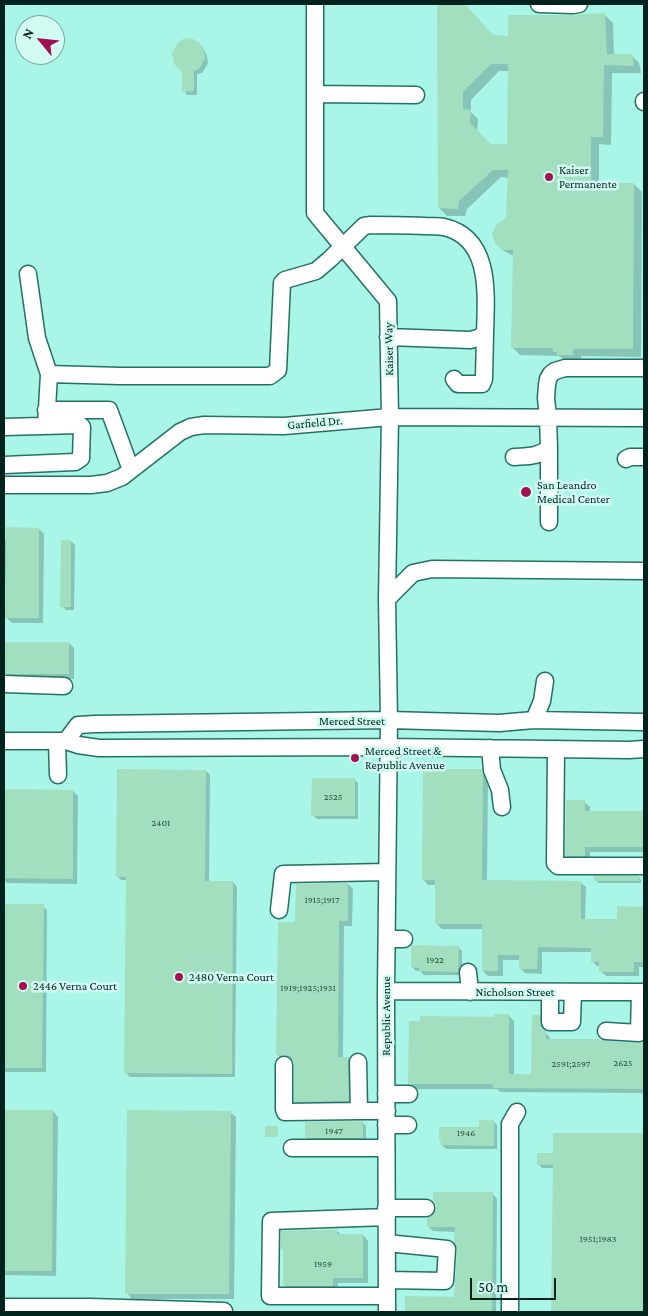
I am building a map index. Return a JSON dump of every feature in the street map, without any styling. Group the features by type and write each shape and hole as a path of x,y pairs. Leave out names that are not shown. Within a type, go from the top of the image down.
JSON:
{"street":[{"name":"Kaiser Way","path":"315,4 315,213 388,301 390,417 387,599 389,720"},
{"path":"539,4 579,4"},
{"path":"315,94 416,95"},
{"path":"49,374 270,376 278,370 282,283 285,280 316,271 364,226 371,225 442,226 454,230 468,239 475,249 484,270 484,379 482,384 458,384 454,379"},
{"path":"28,274 37,338 49,374 46,418"},
{"path":"388,337 470,340 484,334"},
{"path":"549,522 549,448 546,398 548,379 556,371 565,368 644,368"},
{"path":"4,428 46,418 108,410 131,470"},
{"name":"Garfield Dr.","path":"4,485 92,485 107,483 122,477 180,432 191,427 204,425 284,426 390,417 644,418"},
{"path":"4,465 75,462 81,458 82,427 46,418"},
{"path":"514,457 536,456 549,448"},
{"path":"626,459 630,457 644,457"},
{"path":"387,599 413,573 432,569 644,571"},
{"path":"534,720 542,701 545,680"},
{"path":"4,684 64,686"},
{"name":"Merced Street","path":"62,741 78,725 95,724 389,720 499,723 534,720 644,722"},
{"name":"Republic Avenue","path":"387,1296 387,872 380,848 389,720"},
{"name":"Merced Street","path":"4,741 62,741 78,744 94,755 227,755 388,747 644,749"},
{"path":"58,775 62,741"},
{"path":"490,748 492,770 500,790 502,807"},
{"path":"556,749 555,863 558,866 644,866"},
{"path":"279,910 283,874 387,872"},
{"path":"387,939 404,939"},
{"path":"468,972 470,992"},
{"name":"Nicholson Street","path":"386,991 642,992"},
{"path":"550,992 550,1022 572,1022 573,992"},
{"path":"606,1031 639,1033 642,992"},
{"path":"284,1066 285,1112 359,1112 408,1125"},
{"path":"359,1112 358,1068 386,1073"},
{"path":"386,1094 409,1094"},
{"path":"510,1312 510,1124 517,1112"},
{"path":"292,1148 386,1148"},
{"path":"387,1243 447,1249 445,1281 387,1296 270,1296 270,1221 387,1213 426,1208"},
{"path":"4,1307 224,1312"}],"building":[{"name":"Kaiser Permanente","path":"437,4 465,4 493,35 508,36 508,15 605,13 607,54 632,54 634,66 604,65 603,137 591,137 591,183 634,183 633,349 573,349 573,355 557,355 557,352 553,352 553,348 511,348 513,250 504,250 495,243 492,234 496,225 506,218 508,170 493,170 459,201 458,209 438,208","holes":["491,64 508,64 507,144 491,144 470,123 471,110 463,109 463,92"]},
{"path":"191,38 200,43 205,59 199,69 194,71 194,91 182,92 182,72 174,64 172,53 177,44 183,39"},
{"path":"6,527 39,528 39,618 5,618"},
{"path":"61,540 71,540 71,607 60,607"},
{"path":"5,642 69,642 69,674 5,674"},
{"name":"2480 Verna Court","path":"117,769 206,770 205,881 233,881 232,1074 124,1073 126,877 116,877"},
{"path":"423,769 482,769 482,880 581,881 581,919 617,919 617,906 644,907 644,962 634,962 634,972 599,972 599,962 591,962 591,948 538,947 537,969 519,969 519,955 498,955 498,971 482,971 482,924 435,924 435,880 422,880"},
{"path":"312,778 355,778 355,816 311,816"},
{"path":"4,789 73,790 73,879 4,878"},
{"path":"566,800 585,800 585,811 644,811 644,847 585,847 585,856 565,856"},
{"path":"594,876 639,876 639,881 594,881"},
{"path":"348,883 348,921 339,921 338,1057 350,1057 348,1062 349,1101 294,1102 293,1060 291,1056 276,1055 278,922 295,922 296,884"},
{"name":"2446 Verna Court","path":"4,904 44,904 42,1068 4,1068"},
{"path":"411,945 459,946 458,972 419,971 419,968 411,967"},
{"path":"494,1014 509,1014 509,1074 531,1074 532,1015 540,1015 541,1027 546,1031 546,1039 600,1039 638,1043 644,1041 644,1089 493,1088 493,1084 408,1084 409,1021 420,1021 420,1016 494,1017"},
{"path":"4,1110 53,1110 52,1271 4,1271"},
{"path":"127,1110 231,1111 229,1294 125,1294"},
{"path":"479,1120 494,1120 494,1146 441,1145 439,1127 479,1127"},
{"path":"363,1121 363,1138 305,1138 305,1122"},
{"path":"265,1126 278,1126 278,1137 265,1137"},
{"path":"553,1133 644,1133 644,1312 551,1312 553,1165 537,1165 537,1153 553,1153"},
{"path":"433,1192 493,1192 492,1312 405,1312 405,1296 454,1297 457,1250 454,1243 455,1227 427,1227 427,1218 434,1213 436,1208 433,1201"},
{"path":"337,1230 337,1234 363,1234 363,1278 333,1278 333,1286 283,1286 281,1231"}],"place":[{"name":"Kaiser Permanente","path":"549,177"},
{"name":"San Leandro Medical Center","path":"526,492"},
{"name":"Merced Street & Republic Avenue","path":"355,758"},
{"name":"2480 Verna Court","path":"179,977"},
{"name":"2446 Verna Court","path":"23,986"}]}
